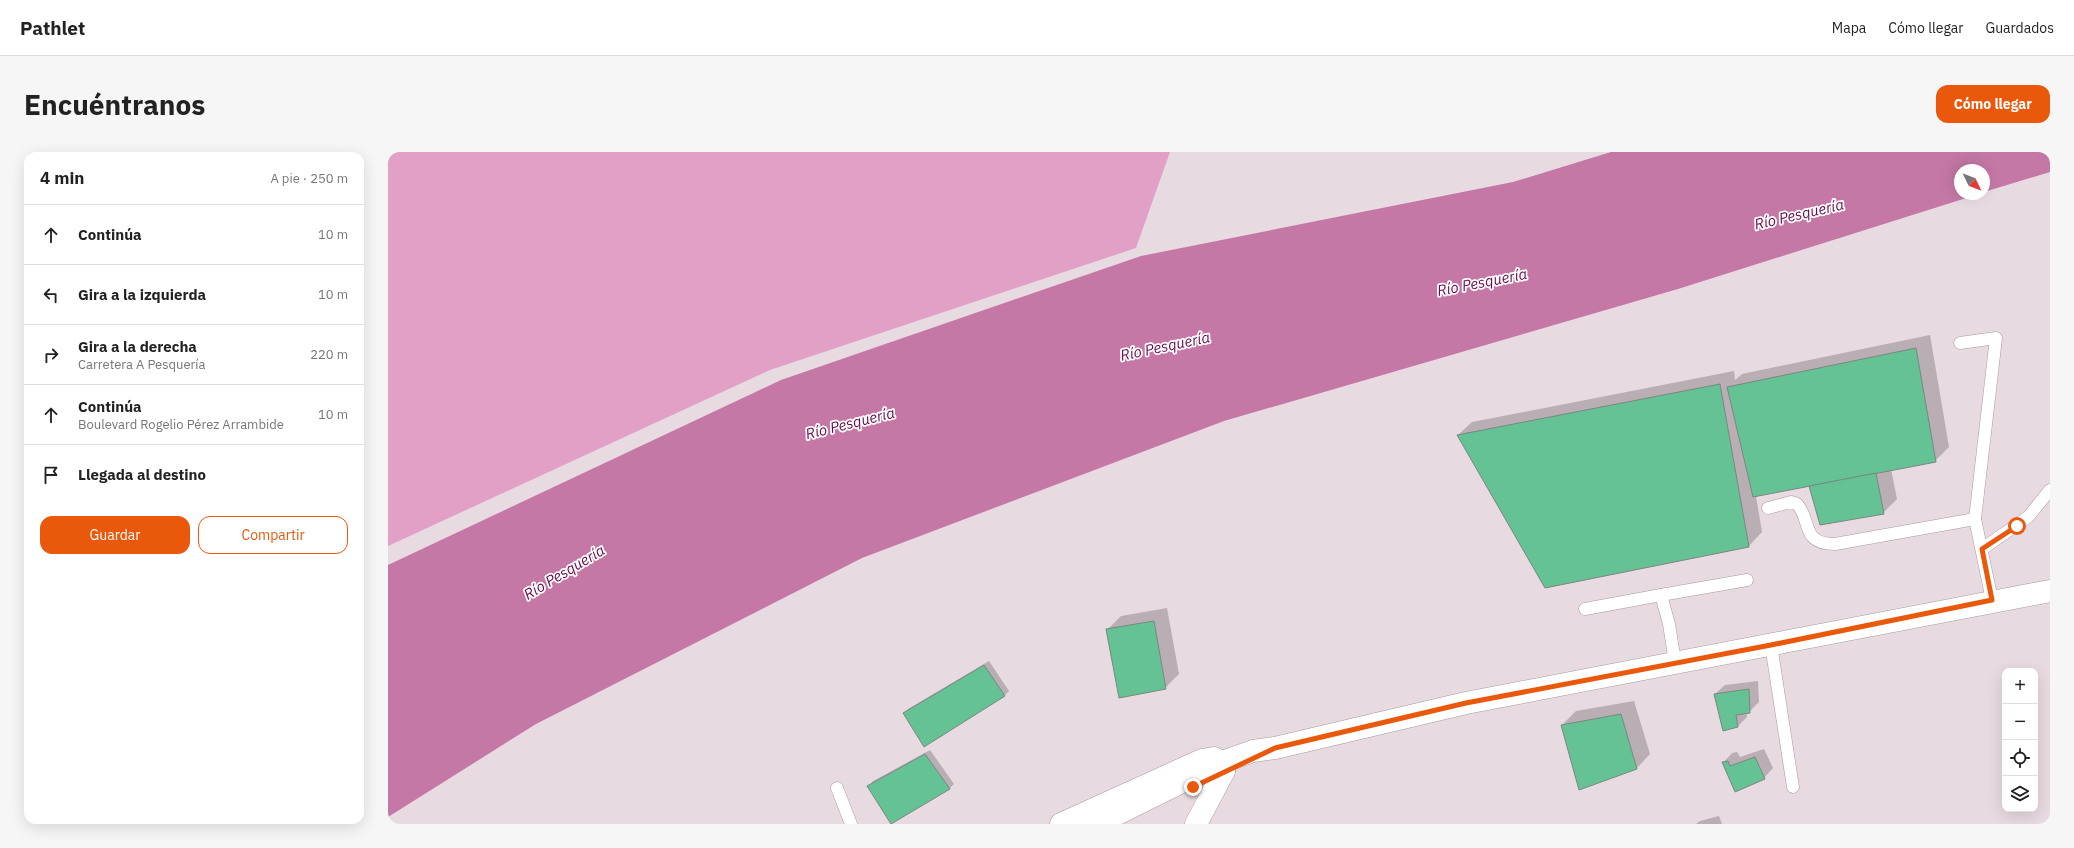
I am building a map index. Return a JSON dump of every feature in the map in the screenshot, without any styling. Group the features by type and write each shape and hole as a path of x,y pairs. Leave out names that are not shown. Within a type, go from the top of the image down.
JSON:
{"main road":[{"path":"1097,824 1223,767 1275,748 1466,703 1675,662 1771,645 1992,600 2050,590"},
{"path":"1061,824 1202,760 1214,758 1223,767"},
{"path":"1121,824 1223,767"},
{"path":"1196,824 1223,767"}],"lane":[{"path":"1960,343 1996,338 1975,519 1992,600"},
{"path":"1982,549 2028,517 2050,490"},
{"path":"1768,508 1791,502 1798,504 1808,530 1818,541 1825,544 1835,544 1975,519"},
{"path":"1585,609 1747,580"},
{"path":"1661,595 1669,624 1675,662"},
{"path":"1771,645 1793,787"},
{"path":"837,788 851,824"}],"shaded area":[{"path":"388,152 1170,152 1136,248 770,370 388,546"}],"water":[{"name":"Río Pesquería","path":"1611,152 2050,152 2050,172 1990,190 1990,164 1954,164 1954,200 1960,200 1678,289 1224,421 862,558 536,724 388,817 388,565 781,380 1141,256 1513,182"}],"building":[{"path":"1916,348 1936,462 1753,497 1727,387"},
{"path":"1720,384 1749,547 1545,588 1457,435"},
{"path":"1876,473 1884,514 1820,525 1809,486"},
{"path":"1154,621 1166,689 1119,698 1106,629"},
{"path":"984,665 1005,696 924,747 903,713"},
{"path":"1749,689 1750,713 1736,715 1738,727 1723,731 1714,694"},
{"path":"1621,714 1637,769 1579,790 1561,725"},
{"path":"925,754 950,789 891,824 867,786"},
{"path":"1755,757 1765,779 1735,792 1722,762 1728,761 1730,766"}],"route":[{"path":"1193,787 1275,748 1466,703 1675,662 1771,645 1992,600 1982,549 2017,526"}]}
